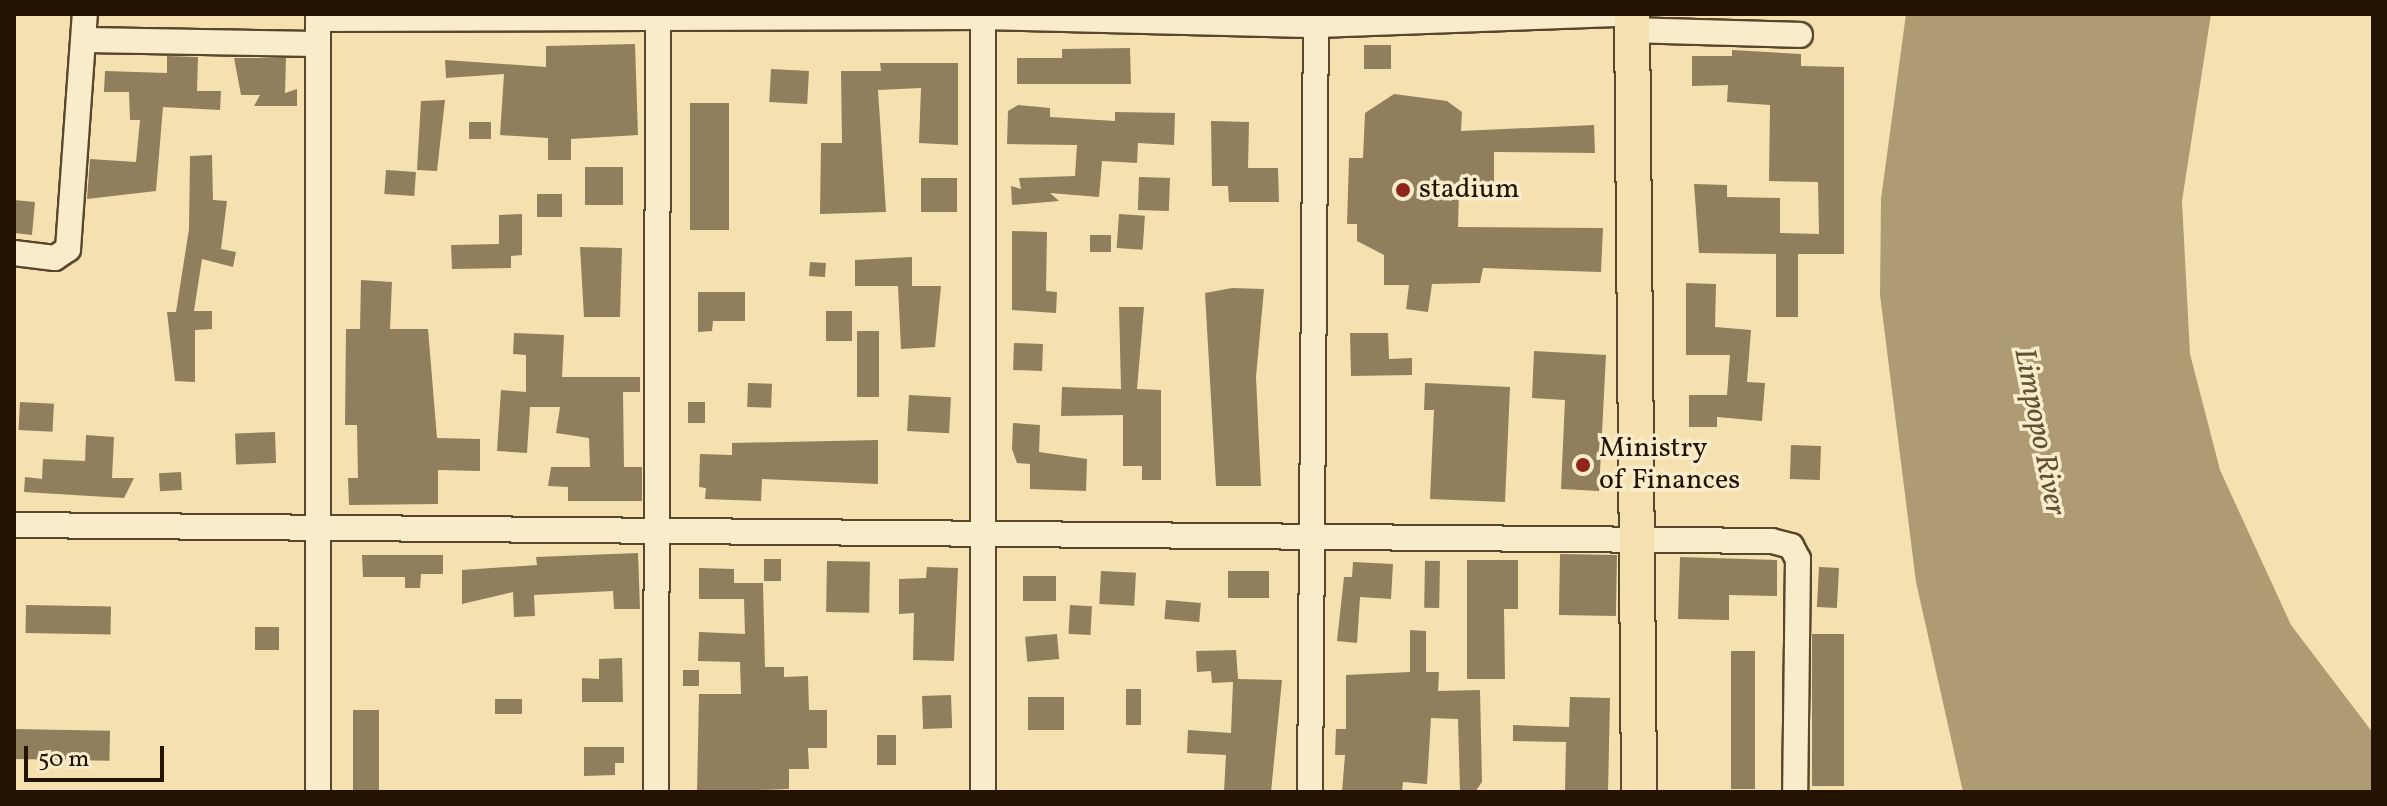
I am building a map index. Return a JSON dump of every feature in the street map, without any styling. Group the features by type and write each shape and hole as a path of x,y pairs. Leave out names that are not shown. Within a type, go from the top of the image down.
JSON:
{"highway":[{"path":"1629,19 1632,538 1639,792"}],"street":[{"path":"14,253 55,258 68,249 85,14"},
{"path":"84,40 318,26 658,17 983,16 1316,20 1629,19 1800,35"},
{"path":"983,16 983,792"},
{"path":"656,792 658,17"},
{"path":"1310,792 1316,20"},
{"path":"318,26 322,529 318,792"},
{"path":"14,525 659,535 985,529 1632,538 1791,546 1798,559 1795,792"}],"water":[{"name":"Limpopo River","path":"1906,14 2211,14 2182,201 2190,354 2220,470 2291,625 2373,733 2373,792 1963,792 1916,582 1880,295 1881,199"}],"building":[{"path":"635,44 638,135 571,139 571,160 548,160 548,138 500,135 504,74 446,78 445,60 546,67 546,46"},
{"path":"1364,45 1391,45 1391,69 1364,69"},
{"path":"1130,48 1131,84 1017,84 1017,58 1062,58 1062,49"},
{"path":"1732,50 1801,54 1801,66 1844,67 1844,254 1798,254 1798,317 1776,317 1776,254 1699,253 1694,184 1727,185 1727,197 1780,198 1780,233 1819,234 1818,182 1769,181 1770,105 1727,102 1728,85 1692,86 1692,56 1732,56"},
{"path":"167,56 198,57 197,91 221,91 220,110 163,107 156,191 87,199 90,159 136,162 140,120 130,120 129,92 104,92 105,71 167,73"},
{"path":"234,58 286,58 285,93 297,89 297,106 254,106 260,95 241,95"},
{"path":"880,63 958,63 958,145 919,143 921,88 878,90 886,212 820,214 821,143 842,143 841,71 881,71"},
{"path":"771,69 809,71 807,104 769,102"},
{"path":"1394,94 1447,101 1462,112 1461,131 1594,125 1595,153 1494,152 1494,190 1459,190 1458,227 1603,228 1601,272 1483,268 1480,283 1432,284 1428,312 1406,309 1409,285 1384,285 1384,255 1357,241 1357,224 1347,224 1349,158 1363,158 1365,113"},
{"path":"445,100 437,171 417,170 421,101"},
{"path":"690,103 729,103 729,230 690,230"},
{"path":"1018,105 1050,108 1050,117 1115,121 1115,112 1175,113 1174,145 1138,143 1137,163 1102,161 1099,197 1050,193 1059,201 1012,205 1011,186 1021,189 1019,178 1075,176 1077,145 1007,144 1008,111"},
{"path":"1211,121 1249,122 1248,168 1278,168 1279,202 1229,202 1228,186 1212,186"},
{"path":"469,122 491,122 491,139 469,139"},
{"path":"212,155 213,200 227,201 221,249 236,252 233,267 202,259 194,311 212,311 212,329 195,330 195,382 175,381 167,312 176,312 189,229 190,156"},
{"path":"585,167 623,167 623,205 585,205"},
{"path":"386,170 416,172 414,196 384,194"},
{"path":"1139,177 1170,178 1169,211 1138,210"},
{"path":"921,178 957,178 957,212 921,212"},
{"path":"537,194 562,194 562,217 537,217"},
{"path":"14,200 35,202 32,235 14,233"},
{"path":"522,214 522,255 511,256 511,268 452,269 451,245 499,244 499,215"},
{"path":"1119,214 1145,216 1143,250 1117,248"},
{"path":"1012,231 1047,232 1046,291 1057,292 1056,313 1012,310"},
{"path":"1090,235 1111,235 1111,252 1090,252"},
{"path":"580,247 622,248 620,317 584,317"},
{"path":"912,257 912,286 941,286 935,347 901,349 898,286 855,286 855,260"},
{"path":"810,262 826,263 825,277 809,276"},
{"path":"361,280 392,282 390,329 428,329 437,438 480,439 480,471 438,470 438,504 349,505 348,478 358,478 357,425 345,425 346,329 360,329"},
{"path":"1686,283 1716,284 1715,327 1751,330 1747,382 1765,383 1762,421 1717,417 1717,427 1689,427 1689,395 1727,395 1730,355 1686,355"},
{"path":"1232,288 1264,289 1256,377 1261,486 1216,486 1205,293"},
{"path":"698,292 745,292 745,321 713,321 712,331 698,332"},
{"path":"1119,307 1144,307 1137,389 1161,390 1161,480 1142,480 1142,466 1123,466 1123,415 1061,416 1062,387 1121,389"},
{"path":"826,311 852,311 852,341 826,341"},
{"path":"857,331 879,331 879,397 857,397"},
{"path":"514,333 564,335 562,377 640,377 640,392 623,392 624,467 642,467 642,501 568,501 568,487 548,486 551,467 590,467 589,438 556,433 560,407 530,407 527,453 497,451 501,390 526,392 526,355 513,354"},
{"path":"1350,333 1388,333 1389,359 1412,358 1412,375 1351,376"},
{"path":"1014,343 1043,344 1042,371 1013,370"},
{"path":"1534,351 1606,355 1599,491 1561,489 1565,400 1532,398"},
{"path":"748,383 772,384 771,408 747,407"},
{"path":"1425,383 1510,387 1505,502 1430,499 1434,410 1424,410"},
{"path":"909,395 951,397 949,433 907,431"},
{"path":"20,402 54,404 52,432 19,430"},
{"path":"688,402 705,402 705,423 688,423"},
{"path":"1013,423 1040,425 1039,452 1087,459 1086,491 1030,489 1030,464 1017,463 1012,449"},
{"path":"275,432 276,463 236,464 235,433"},
{"path":"86,435 114,437 112,478 134,478 124,498 24,492 25,477 42,479 43,459 85,461"},
{"path":"878,440 878,484 762,479 761,501 705,499 706,488 699,487 700,454 732,455 732,443"},
{"path":"1791,445 1821,446 1820,480 1790,479"},
{"path":"181,472 182,490 160,491 159,473"},
{"path":"638,553 640,609 614,609 613,591 534,595 535,616 514,617 513,592 462,604 462,570 537,565 536,557"},
{"path":"1560,554 1617,555 1616,616 1559,615"},
{"path":"362,555 443,555 443,574 421,574 420,588 405,588 405,577 363,577"},
{"path":"1680,557 1777,560 1777,596 1729,595 1729,620 1678,619"},
{"path":"764,559 781,559 781,581 764,581"},
{"path":"1467,560 1518,560 1518,609 1504,609 1505,679 1467,679"},
{"path":"827,561 870,562 869,613 826,612"},
{"path":"1425,561 1440,561 1439,608 1424,608"},
{"path":"1353,562 1393,564 1391,599 1360,597 1357,643 1337,641 1344,577 1352,577"},
{"path":"927,567 958,568 954,661 913,660 914,613 899,614 899,579 926,578"},
{"path":"1819,567 1839,568 1837,608 1817,607"},
{"path":"699,568 734,569 734,583 763,583 765,667 784,667 784,677 808,676 809,710 827,710 827,748 808,748 809,769 789,769 789,789 697,792 699,694 741,694 740,662 698,661 699,632 745,634 744,599 699,599"},
{"path":"1101,571 1136,573 1134,606 1099,604"},
{"path":"1228,571 1269,571 1269,598 1228,598"},
{"path":"1023,576 1056,576 1056,601 1023,601"},
{"path":"1166,600 1201,603 1199,622 1164,619"},
{"path":"26,605 111,606 110,634 26,633"},
{"path":"1070,605 1092,606 1090,635 1068,634"},
{"path":"255,627 279,627 279,650 255,650"},
{"path":"1410,630 1426,631 1426,672 1439,672 1438,691 1480,690 1482,782 1475,792 1460,792 1458,719 1431,718 1427,784 1403,782 1402,792 1342,792 1345,755 1335,755 1336,729 1346,729 1346,675 1410,672"},
{"path":"1057,634 1059,659 1027,662 1025,637"},
{"path":"1812,634 1844,634 1844,786 1812,786"},
{"path":"1236,650 1238,679 1282,680 1271,792 1224,792 1226,755 1187,753 1188,730 1231,733 1233,682 1212,683 1211,671 1197,672 1196,651"},
{"path":"1731,651 1755,651 1755,789 1731,789"},
{"path":"622,658 623,702 582,702 582,678 599,679 599,659"},
{"path":"683,670 699,670 699,686 683,686"},
{"path":"1126,689 1141,689 1141,725 1126,725"},
{"path":"951,695 952,728 923,729 922,696"},
{"path":"1028,697 1064,697 1064,730 1028,730"},
{"path":"1570,697 1610,698 1608,792 1565,792 1566,742 1513,741 1513,725 1569,727"},
{"path":"495,699 522,699 522,714 495,714"},
{"path":"353,710 379,710 379,792 353,792"},
{"path":"14,729 110,731 109,761 14,759"},
{"path":"877,735 896,735 896,765 877,765"},
{"path":"584,747 624,747 624,763 615,763 615,775 584,776"}],"place":[{"name":"stadium","path":"1403,190"},
{"name":"Ministry of Finances","path":"1583,465"}]}
